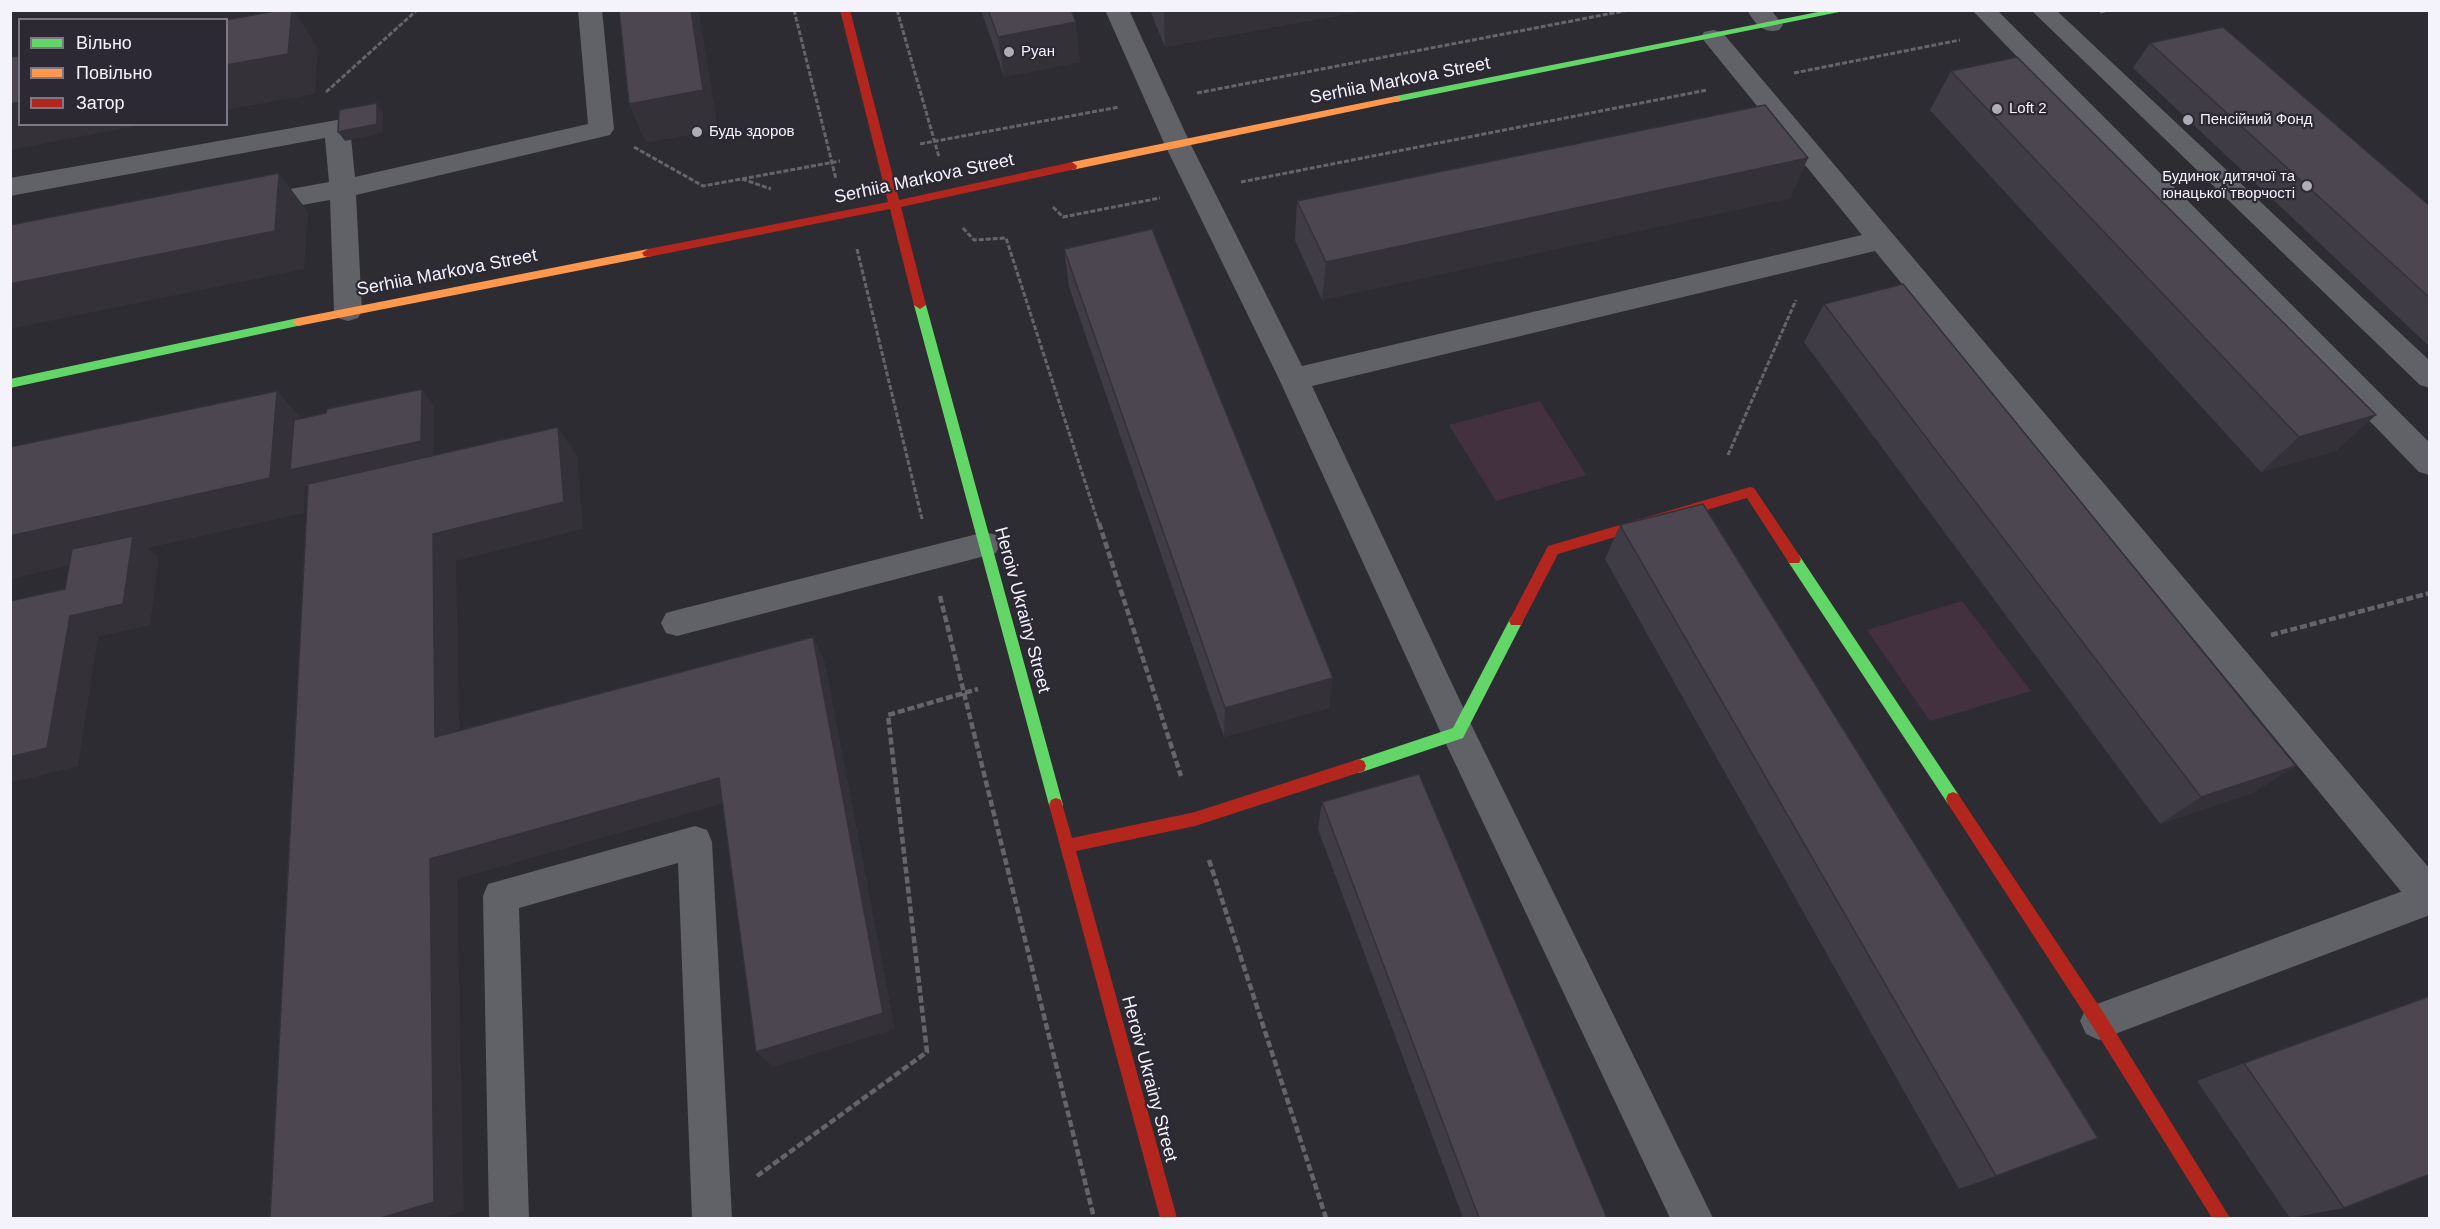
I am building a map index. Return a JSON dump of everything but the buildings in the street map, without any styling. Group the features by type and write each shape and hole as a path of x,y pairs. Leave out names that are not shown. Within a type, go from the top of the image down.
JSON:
{"street":[{"path":"228,209 343,189 601,129 590,10"},
{"name":"Heroiv Ukrainy Street","path":"845,10 894,205 1168,1218"},
{"path":"1117,10 1177,143 1294,379 1458,733 1692,1218"},
{"name":"Serhiia Markova Street","path":"10,384 348,311 894,205 1177,143 1713,37 1765,18 1845,10"},
{"path":"1983,10 2430,463"},
{"path":"1713,37 1748,82 2430,898"},
{"path":"10,187 337,128 343,189 348,311"},
{"path":"1294,379 1880,240"},
{"path":"1067,846 1196,819 1458,733 1553,550 1750,492 2099,1021 2222,1218"}],"lane":[{"path":"2042,10 2430,378"},
{"path":"677,623 985,544"},
{"path":"509,1218 501,896 695,842 712,1213"},
{"path":"2099,1021 2430,898"}],"path":[{"path":"304,135 306,111 417,10"},
{"path":"794,10 845,213 856,244 964,694 1094,1218"},
{"path":"897,10 957,220 974,240 1006,238 1326,1218"},
{"path":"918,145 1629,10"},
{"path":"1050,203 1063,217 2003,31"},
{"path":"601,129 703,186 832,163"},
{"path":"1707,504 1816,255"},
{"path":"2221,648 2430,593"},
{"path":"712,1213 927,1052 888,715 979,688"}],"shaded area":[{"path":"1540,401 1586,475 1496,501 1449,425"},
{"path":"1962,601 2031,691 1930,721 1867,630"}],"traffic: fast":[{"path":"1396,99 1845,10"},
{"path":"920,305 1056,805"},
{"path":"10,384 298,322"},
{"path":"1794,559 1953,799"},
{"path":"1359,766 1458,733 1516,621"}],"traffic: slow":[{"path":"1072,166 1396,99"},
{"path":"298,322 648,253"}],"traffic: jam":[{"path":"845,10 920,305"},
{"path":"648,253 893,205 1072,166"},
{"path":"1516,621 1553,550 1750,492 1794,559"},
{"path":"1067,846 1195,819 1359,766"},
{"path":"1953,799 2099,1021 2222,1218"},
{"path":"1056,805 1168,1218"}],"place":[{"name":"Руан","path":"1009,52"},
{"name":"Loft 2","path":"1997,109"},
{"name":"Пенсійний Фонд","path":"2188,120"},
{"name":"Будь здоров","path":"697,132"},
{"name":"Будинок дитячої та юнацької творчості","path":"2307,186"}]}
